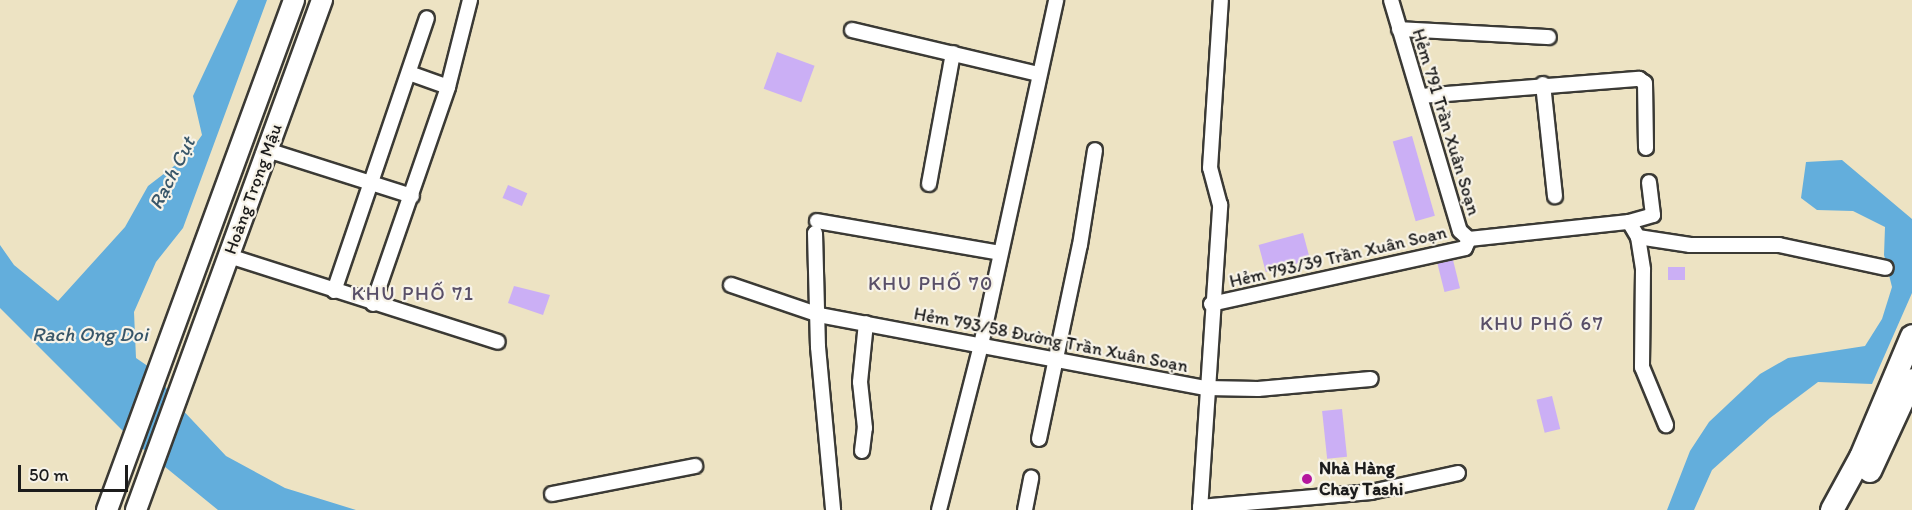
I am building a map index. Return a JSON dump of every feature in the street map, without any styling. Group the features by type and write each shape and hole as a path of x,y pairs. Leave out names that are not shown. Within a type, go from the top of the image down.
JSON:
{"main road":[{"name":"Hoàng Trọng Mậu","path":"107,510 294,0"},
{"name":"Hoàng Trọng Mậu","path":"139,502 322,0"},
{"path":"284,28 308,38"},
{"path":"204,247 229,256"},
{"path":"1848,510 1886,422 1912,336"},
{"path":"1832,510 1912,380"}],"street":[{"path":"374,304 447,87 470,0"},
{"path":"939,510 981,345 1038,74 1056,0"},
{"path":"1221,0 1210,168 1220,205 1211,304 1200,509 1371,492 1458,473"},
{"name":"Hẻm 791 Trần Xuân Soạn","path":"1391,0 1460,231 1469,239 1629,222"},
{"path":"334,291 427,18"},
{"path":"1399,29 1549,37"},
{"path":"852,30 1038,74"},
{"path":"929,184 953,53"},
{"path":"409,73 447,87"},
{"path":"1421,96 1543,84 1642,80 1646,148"},
{"path":"1543,84 1555,196"},
{"path":"267,150 412,196"},
{"path":"1039,439 1095,150"},
{"path":"1649,182 1653,215 1629,222 1638,237 1643,270 1642,367 1665,424"},
{"path":"833,510 818,347 816,227 1000,253"},
{"path":"1638,237 1700,246 1779,245 1886,268"},
{"name":"Hẻm 793/39 Trần Xuân Soạn","path":"1211,304 1465,248 1469,239"},
{"path":"229,256 498,342"},
{"name":"Hẻm 793/58 Đường Trần Xuân Soạn","path":"731,285 819,315 1207,388 1258,389 1371,379"},
{"path":"862,450 865,428 860,382 866,323"},
{"path":"552,494 695,466"},
{"path":"1025,510 1031,478"}],"water":[{"name":"Rach Ong Doi","path":"238,0 267,0 183,228 156,262 134,312 136,358 155,371 176,403 226,456 285,488 356,510 218,510 132,440 0,308 0,245 14,265 58,301 125,227 148,186 187,156 202,135 193,96"},
{"path":"1842,160 1912,219 1912,293 1872,384 1818,382 1770,418 1712,470 1694,510 1667,510 1690,451 1709,422 1760,374 1788,358 1865,346 1882,319 1892,287 1884,255 1885,227 1853,211 1817,210 1801,198 1806,162"}],"building":[{"path":"777,52 815,66 801,102 764,89"},
{"path":"1412,136 1435,216 1416,221 1393,142"},
{"path":"508,185 527,193 522,206 503,198"},
{"path":"1303,233 1310,260 1266,272 1259,245"},
{"path":"1453,260 1460,288 1444,292 1437,264"},
{"path":"1668,267 1685,267 1685,280 1668,280"},
{"path":"514,286 550,295 543,315 508,303"},
{"path":"1552,396 1560,429 1545,433 1536,400"},
{"path":"1342,409 1347,457 1327,459 1322,411"}],"place":[{"name":"Nhà Hàng Chay Tashi","path":"1307,479"}],"district":[{"name":"KHU PHỐ 70","path":"931,283"},
{"name":"KHU PHỐ 71","path":"413,293"},
{"name":"KHU PHỐ 67","path":"1542,323"}],"water label":[{"name":"Rạch Cụt","path":"172,173"}]}
